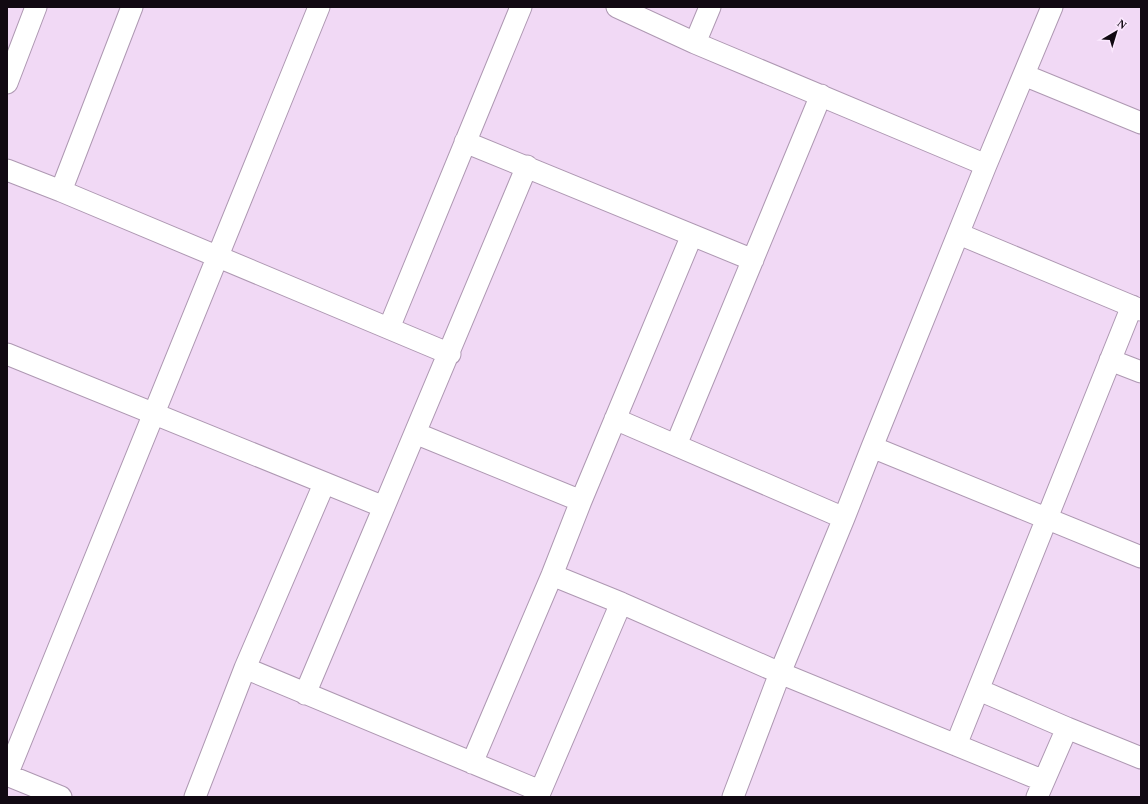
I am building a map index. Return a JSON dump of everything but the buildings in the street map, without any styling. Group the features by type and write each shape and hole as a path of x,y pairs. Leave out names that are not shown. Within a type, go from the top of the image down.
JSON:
{"street":[{"path":"7,83 36,7"},
{"path":"61,191 132,7"},
{"path":"61,797 7,775 319,7"},
{"path":"389,328 521,7"},
{"path":"617,7 695,43 986,165"},
{"path":"695,43 710,7"},
{"path":"733,797 780,673 986,165 1052,7"},
{"path":"1024,74 1141,123"},
{"path":"676,445 821,95"},
{"path":"465,142 527,166 753,260"},
{"path":"305,694 450,354 527,166"},
{"path":"7,170 61,191 450,354"},
{"path":"956,745 1110,360 1136,308 959,234"},
{"path":"472,763 552,575 581,501 692,235"},
{"path":"7,354 324,484 384,507"},
{"path":"1110,360 1141,372"},
{"path":"615,419 844,518"},
{"path":"415,434 581,501"},
{"path":"872,447 1141,557"},
{"path":"195,797 245,668 324,484"},
{"path":"552,575 780,673 956,745 1041,789 1067,728"},
{"path":"245,668 472,763 539,794 621,604"},
{"path":"979,690 1141,758"}]}
